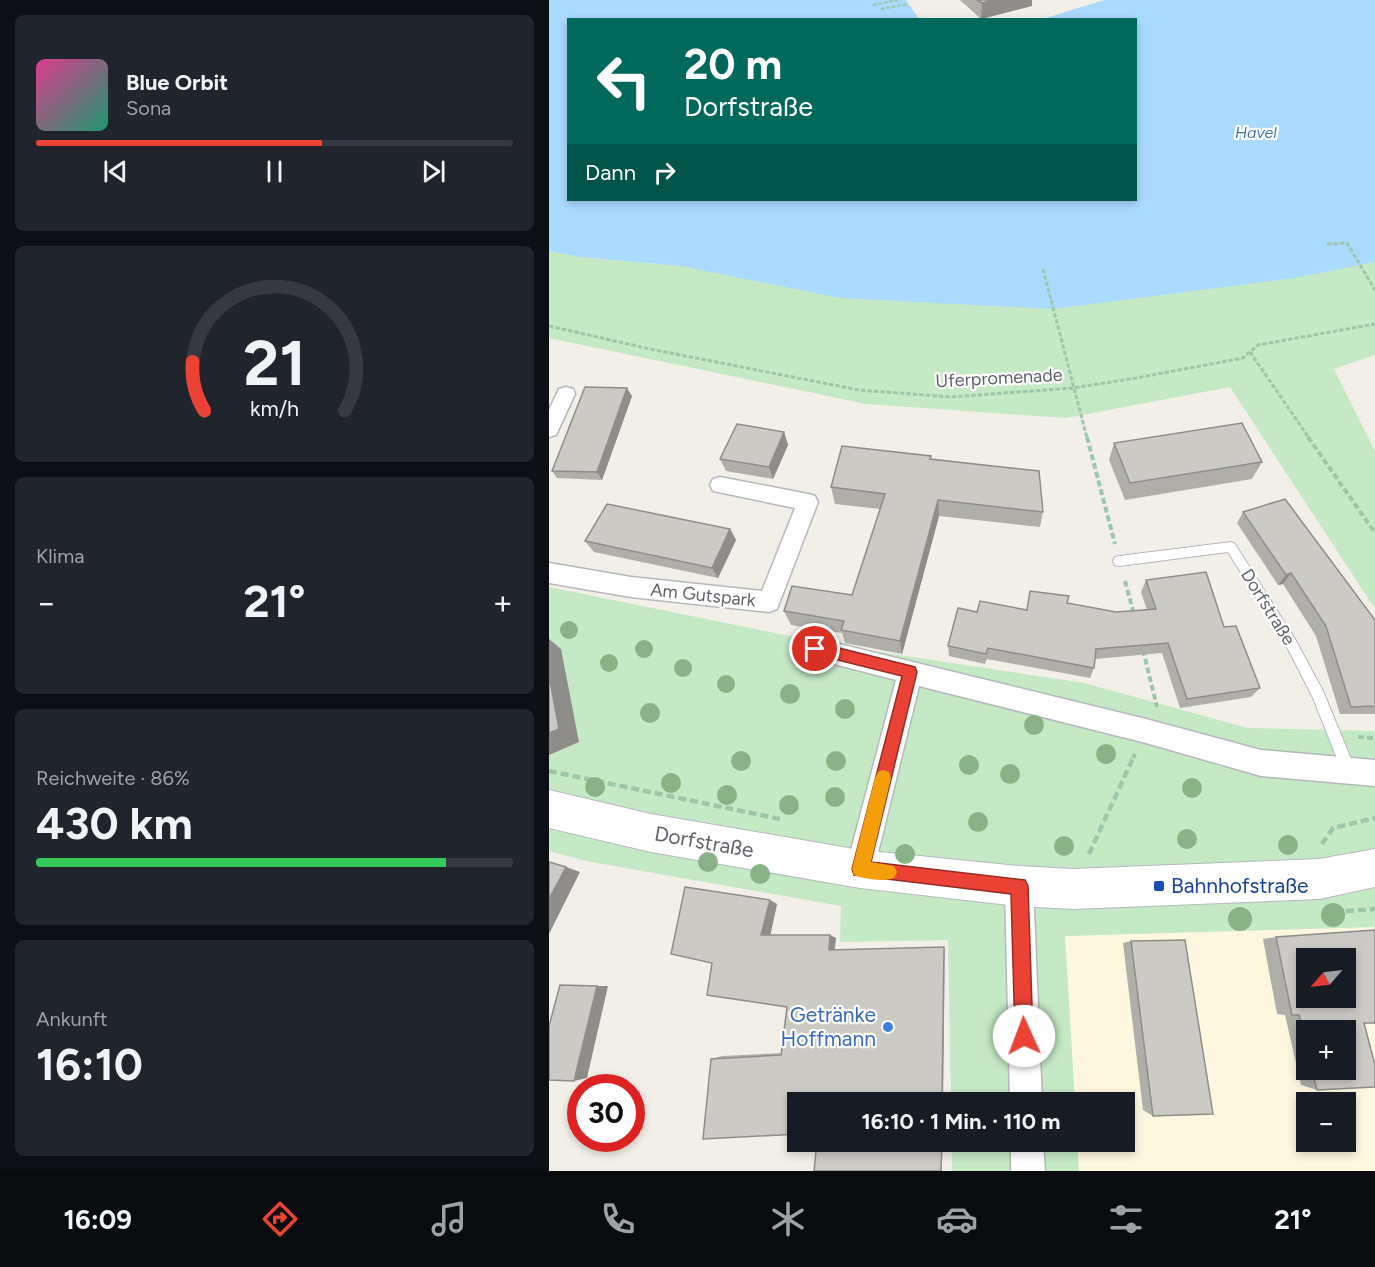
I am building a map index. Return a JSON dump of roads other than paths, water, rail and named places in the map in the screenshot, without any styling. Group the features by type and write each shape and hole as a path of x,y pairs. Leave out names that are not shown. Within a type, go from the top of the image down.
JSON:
{"main road":[{"name":"Dorfstraße","path":"549,809 651,833 860,869 1019,886 1073,889 1319,879 1375,868"}],"street":[{"path":"549,430 566,394"},
{"name":"Am Gutspark","path":"549,573 631,587 769,602 808,502 720,485"},
{"path":"815,649 1146,731 1260,763 1375,774"},
{"path":"860,869 910,672"},
{"path":"1019,886 1026,1092"},
{"path":"1027,1152 1028,1171"}],"lane":[{"name":"Dorfstraße","path":"1119,561 1231,547 1291,643 1318,694 1349,771"}],"water":[{"name":"Havel","path":"549,0 906,0 918,18 567,18 567,201 1137,201 1137,18 1046,18 1104,0 1375,0 1375,262 1294,278 1053,309 840,298 681,266 579,257 549,251"}],"place":[{"name":"Bahnhofstraße","path":"1159,886"},
{"name":"Getränke Hoffmann","path":"888,1027"}]}
